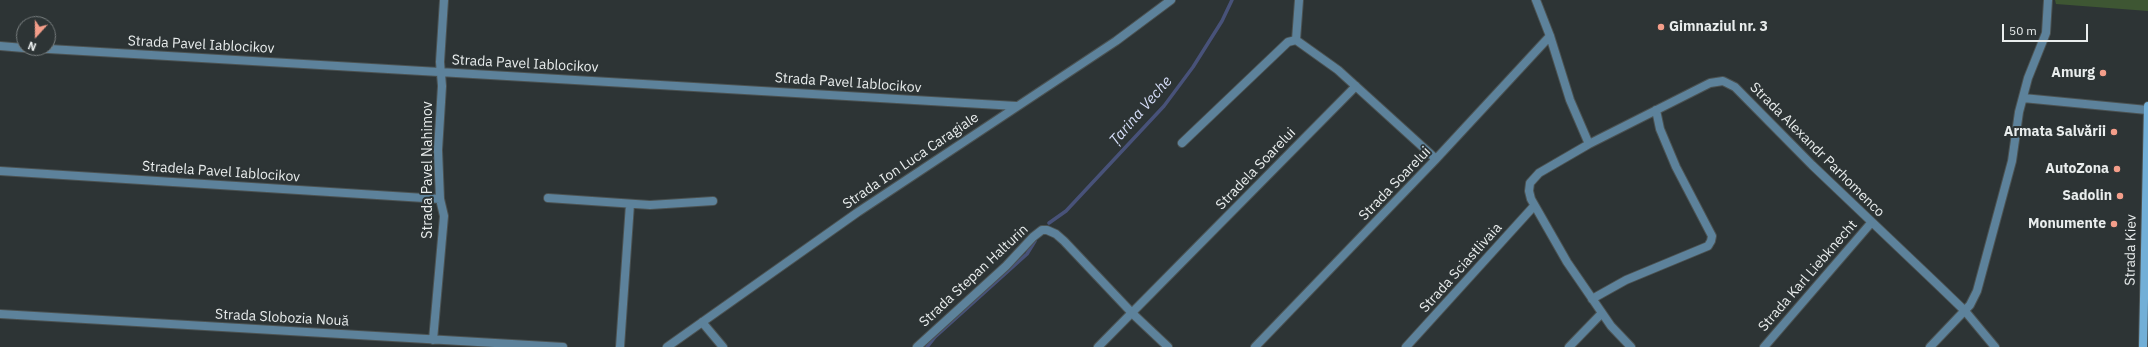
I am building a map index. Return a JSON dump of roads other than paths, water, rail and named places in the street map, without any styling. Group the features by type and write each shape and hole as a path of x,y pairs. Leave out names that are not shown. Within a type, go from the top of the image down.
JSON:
{"main road":[{"name":"Strada Kiev","path":"2143,347 2148,108"}],"street":[{"name":"Strada Pavel Nahimov","path":"438,342 443,220 440,199 438,150 441,73 440,62 444,0"},
{"name":"Strada Ion Luca Caragiale","path":"667,347 858,212 1116,41 1171,0"},
{"path":"1296,40 1298,0"},
{"path":"1536,0 1550,36 1570,100 1589,144"},
{"path":"1930,347 1965,311 1977,291 2012,161 2016,122 2028,78 2046,33 2048,0"},
{"name":"Strada Soarelui","path":"1255,347 1436,160 1550,36"},
{"path":"1182,143 1288,42 1296,40 1322,56 1436,160"},
{"path":"0,46 16,47"},
{"name":"Strada Pavel Iablocikov","path":"56,49 1016,106"},
{"name":"Strada Alexandr Parhomenco","path":"1631,347 1592,299 1567,262 1534,206 1529,191 1533,178 1589,144 1710,83 1723,81 1729,83 1871,223 1965,311 1995,347"},
{"name":"Stradela Soarelui","path":"1098,347 1133,314 1356,86"},
{"path":"2023,98 2148,108"},
{"path":"1592,299 1626,280 1708,246 1711,241 1712,236 1676,167 1660,129 1656,110"},
{"name":"Stradela Pavel Iablocikov","path":"0,172 440,199"},
{"path":"548,198 630,204 668,204 713,201"},
{"path":"620,347 630,204"},
{"name":"Strada Sciastlivaia","path":"1406,347 1534,206"},
{"name":"Strada Karl Liebknecht","path":"1764,347 1871,223"},
{"name":"Strada Stepan Halturin","path":"917,347 1006,266 1037,233 1042,230 1051,231 1068,246 1133,314 1168,347"},
{"path":"1569,347 1602,313"},
{"name":"Strada Slobozia Nouă","path":"0,314 438,342 562,347"},
{"path":"702,322 723,347"}],"waterway":[{"name":"Țarina Veche","path":"1049,223 1066,211 1164,106 1193,67 1222,21 1232,0"},
{"path":"927,347 935,337 1027,254 1035,241"}],"place":[{"name":"Gimnaziul nr. 3","path":"1661,27"},
{"name":"Amurg","path":"2103,73"},
{"name":"Armata Salvării","path":"2114,132"},
{"name":"AutoZona","path":"2117,169"},
{"name":"Sadolin","path":"2120,196"},
{"name":"Monumente","path":"2114,224"}]}
